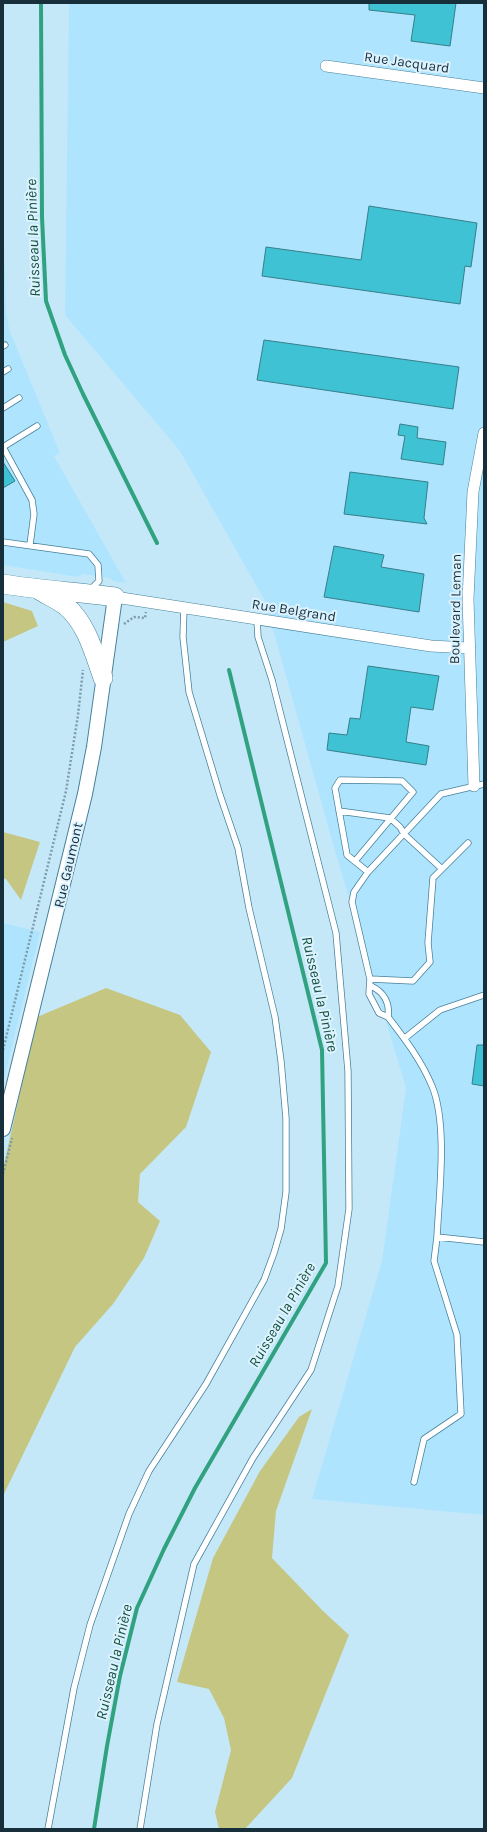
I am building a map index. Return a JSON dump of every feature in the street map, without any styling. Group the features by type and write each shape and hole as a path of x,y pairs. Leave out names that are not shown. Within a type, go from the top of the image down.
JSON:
{"highway":[{"path":"3,584 39,590 93,587 110,591"},
{"path":"39,590 64,605 79,621 87,635 102,678"}],"street":[{"name":"Rue Jacquard","path":"326,66 484,88"},
{"name":"Boulevard Leman","path":"479,785 468,648 468,599 473,492 484,433"},
{"name":"Rue Belgrand","path":"110,591 184,607 257,620 431,646 468,648"},
{"name":"Rue Gaumont","path":"3,1129 85,794 96,735 110,591"}],"lane":[{"path":"3,408 19,398"},
{"path":"30,545 34,514 32,500 3,447 37,426"},
{"path":"3,542 90,554 98,565 93,587"},
{"path":"48,1829 74,1688 90,1625 129,1514 148,1471 206,1384 264,1280 279,1235 286,1192 286,1118 275,1017 249,908 238,848 220,796 189,692 183,637 184,607"},
{"path":"140,1829 157,1724 194,1564 253,1458 311,1370 338,1286 349,1209 348,1071 336,933 272,680 258,637 257,620"},
{"path":"355,861 413,792 402,782 340,780 335,788 347,855 368,872"},
{"path":"414,1482 424,1439 461,1414 457,1335 434,1261 437,1238 441,1124 433,1088 414,1050 388,1017 379,1013 369,994 371,986 370,979 352,902 354,892 368,872 441,794 479,785"},
{"path":"339,811 390,818 400,827 404,834 442,869"},
{"path":"370,979 413,981 430,962 428,943 433,878 468,843"},
{"path":"371,986 380,990 383,994 389,1007 388,1017"},
{"path":"405,1038 440,1010 484,995"},
{"path":"437,1238 484,1242"}],"path":[{"path":"121,629 130,619 145,618"},
{"name":"Rue Gaumont","path":"3,1050 66,791 84,666"}],"shaded area":[{"path":"69,3 484,3 484,1515 312,1499 382,1261 406,1088 335,851 265,601 180,451 65,315"},
{"path":"3,206 6,312 9,329 60,453 54,456 126,583 113,581 110,578 83,574 78,577 3,565"},
{"path":"3,602 32,611 38,626 3,642"},
{"path":"3,832 40,842 21,900 6,879 3,878"},
{"path":"3,923 40,932 3,1083"},
{"path":"106,988 180,1015 211,1052 186,1127 140,1174 138,1202 160,1221 144,1258 113,1304 75,1347 3,1496 3,1169 37,1017"},
{"path":"312,1409 276,1511 272,1558 323,1611 349,1635 292,1778 245,1829 219,1829 215,1812 231,1750 224,1718 209,1689 177,1682 213,1558 260,1471 299,1417"}],"building":[{"path":"369,3 456,3 450,46 411,41 415,15 369,10"},
{"path":"369,206 477,223 471,267 465,266 460,304 262,276 266,247 361,260"},
{"path":"264,340 459,367 453,409 257,380"},
{"path":"400,424 418,427 417,438 446,442 443,465 401,459 405,436 398,435"},
{"path":"3,462 15,481 3,488"},
{"path":"350,472 428,482 424,518 427,524 344,514"},
{"path":"334,546 384,555 381,567 424,574 419,612 324,597"},
{"path":"368,666 439,676 433,710 411,707 406,742 429,746 426,765 327,750 329,733 347,735 350,718 360,719"},
{"path":"477,1045 484,1045 484,1086 472,1084"}],"waterway":[{"name":"Ruisseau la Pinière","path":"41,3 42,217 46,301 65,355 157,543"},
{"name":"Ruisseau la Pinière","path":"94,1829 120,1676 137,1608 164,1549 195,1488 326,1263 322,1050 229,670"}]}
